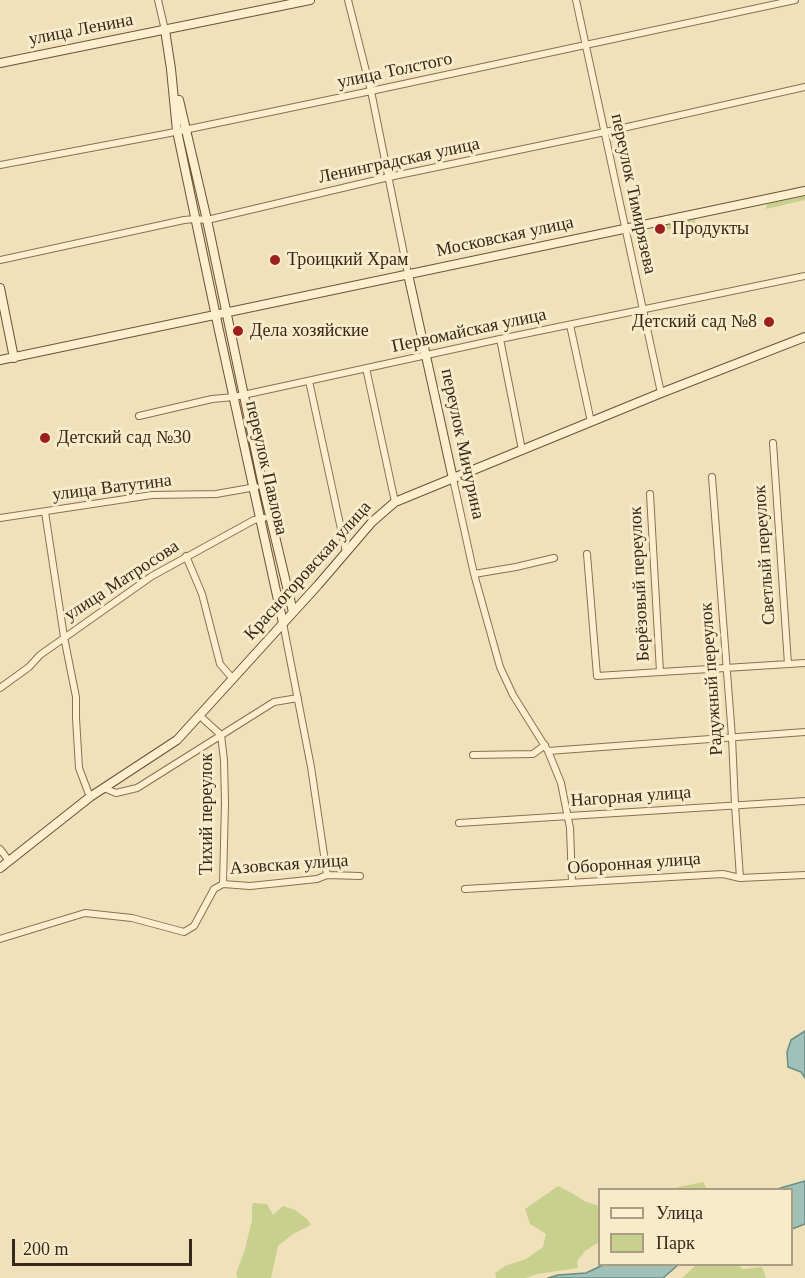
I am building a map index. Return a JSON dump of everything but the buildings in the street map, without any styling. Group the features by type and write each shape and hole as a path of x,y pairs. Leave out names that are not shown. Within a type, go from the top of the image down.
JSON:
{"street":[{"name":"переулок Павлова","path":"158,0 182,130 195,219 234,397 259,487"},
{"name":"улица Ленина","path":"0,63 310,0"},
{"name":"переулок Мичурина","path":"348,0 371,91 425,356 474,574 500,667 513,695 546,748 561,783 570,828 572,883"},
{"name":"переулок Тимирязева","path":"576,0 661,393"},
{"name":"улица Толстого","path":"0,165 371,91 795,0"},
{"name":"Ленинградская улица","path":"0,260 195,219 207,220 389,177 805,87"},
{"name":"переулок Павлова","path":"182,130 207,220 243,394 311,767 327,875"},
{"name":"Московская улица","path":"0,360 805,191"},
{"name":"Первомайская улица","path":"139,416 805,276"},
{"path":"0,288 14,358"},
{"path":"570,325 591,423"},
{"name":"Красногоровская улица","path":"0,868 90,797 177,740 372,522 394,502 805,337"},
{"path":"500,339 522,450"},
{"path":"366,368 394,502"},
{"path":"309,381 346,552"},
{"name":"Светлый переулок","path":"772,443 788,664"},
{"name":"Радужный переулок","path":"712,477 732,737 740,878"},
{"name":"улица Ватутина","path":"0,518 152,495 216,494 259,487"},
{"name":"Берёзовый переулок","path":"650,494 660,672"},
{"path":"45,512 64,637 76,697 79,768 90,797"},
{"name":"переулок Павлова","path":"265,518 293,612"},
{"name":"улица Матросова","path":"0,688 64,637 152,576 254,520 265,518"},
{"path":"587,554 597,676 805,663"},
{"path":"186,556 202,594 220,664 233,679"},
{"path":"474,574 554,558"},
{"path":"104,788 116,793 137,788 274,702 298,698"},
{"name":"Тихий переулок","path":"200,716 220,735 225,760 223,884"},
{"path":"472,755 533,754 546,748 805,732"},
{"name":"Нагорная улица","path":"459,823 805,801"},
{"path":"0,849 9,861"},
{"name":"Оборонная улица","path":"465,889 723,874 740,878 805,875"},
{"name":"Азовская улица","path":"0,939 85,913 132,918 184,932 194,926 214,889 223,884 250,886 286,884 327,875 360,876"}],"green space":[{"path":"805,196 805,200 766,209 767,204"},
{"path":"695,219 696,224 665,230 664,226"},
{"path":"703,1182 706,1188 676,1188"},
{"path":"558,1186 584,1201 598,1206 598,1243 585,1251 577,1261 578,1268 537,1274 526,1278 496,1278 495,1273 505,1266 526,1259 543,1247 546,1234 530,1224 525,1209"},
{"path":"253,1203 267,1204 273,1215 283,1206 295,1210 311,1225 293,1234 278,1246 271,1278 238,1278 236,1274 252,1221"},
{"path":"695,1266 738,1266 743,1269 762,1267 766,1278 682,1278"}],"water":[{"path":"805,1031 805,1078 801,1072 788,1067 787,1052 791,1040"},
{"path":"805,1181 805,1224 793,1229 793,1188 780,1188"},
{"path":"601,1266 677,1266 663,1278 548,1278 586,1273"}],"place":[{"name":"Продукты","path":"660,229"},
{"name":"Троицкий Храм","path":"275,260"},
{"name":"Детский сад №8","path":"769,322"},
{"name":"Дела хозяйские","path":"238,331"},
{"name":"Детский сад №30","path":"45,438"}]}
